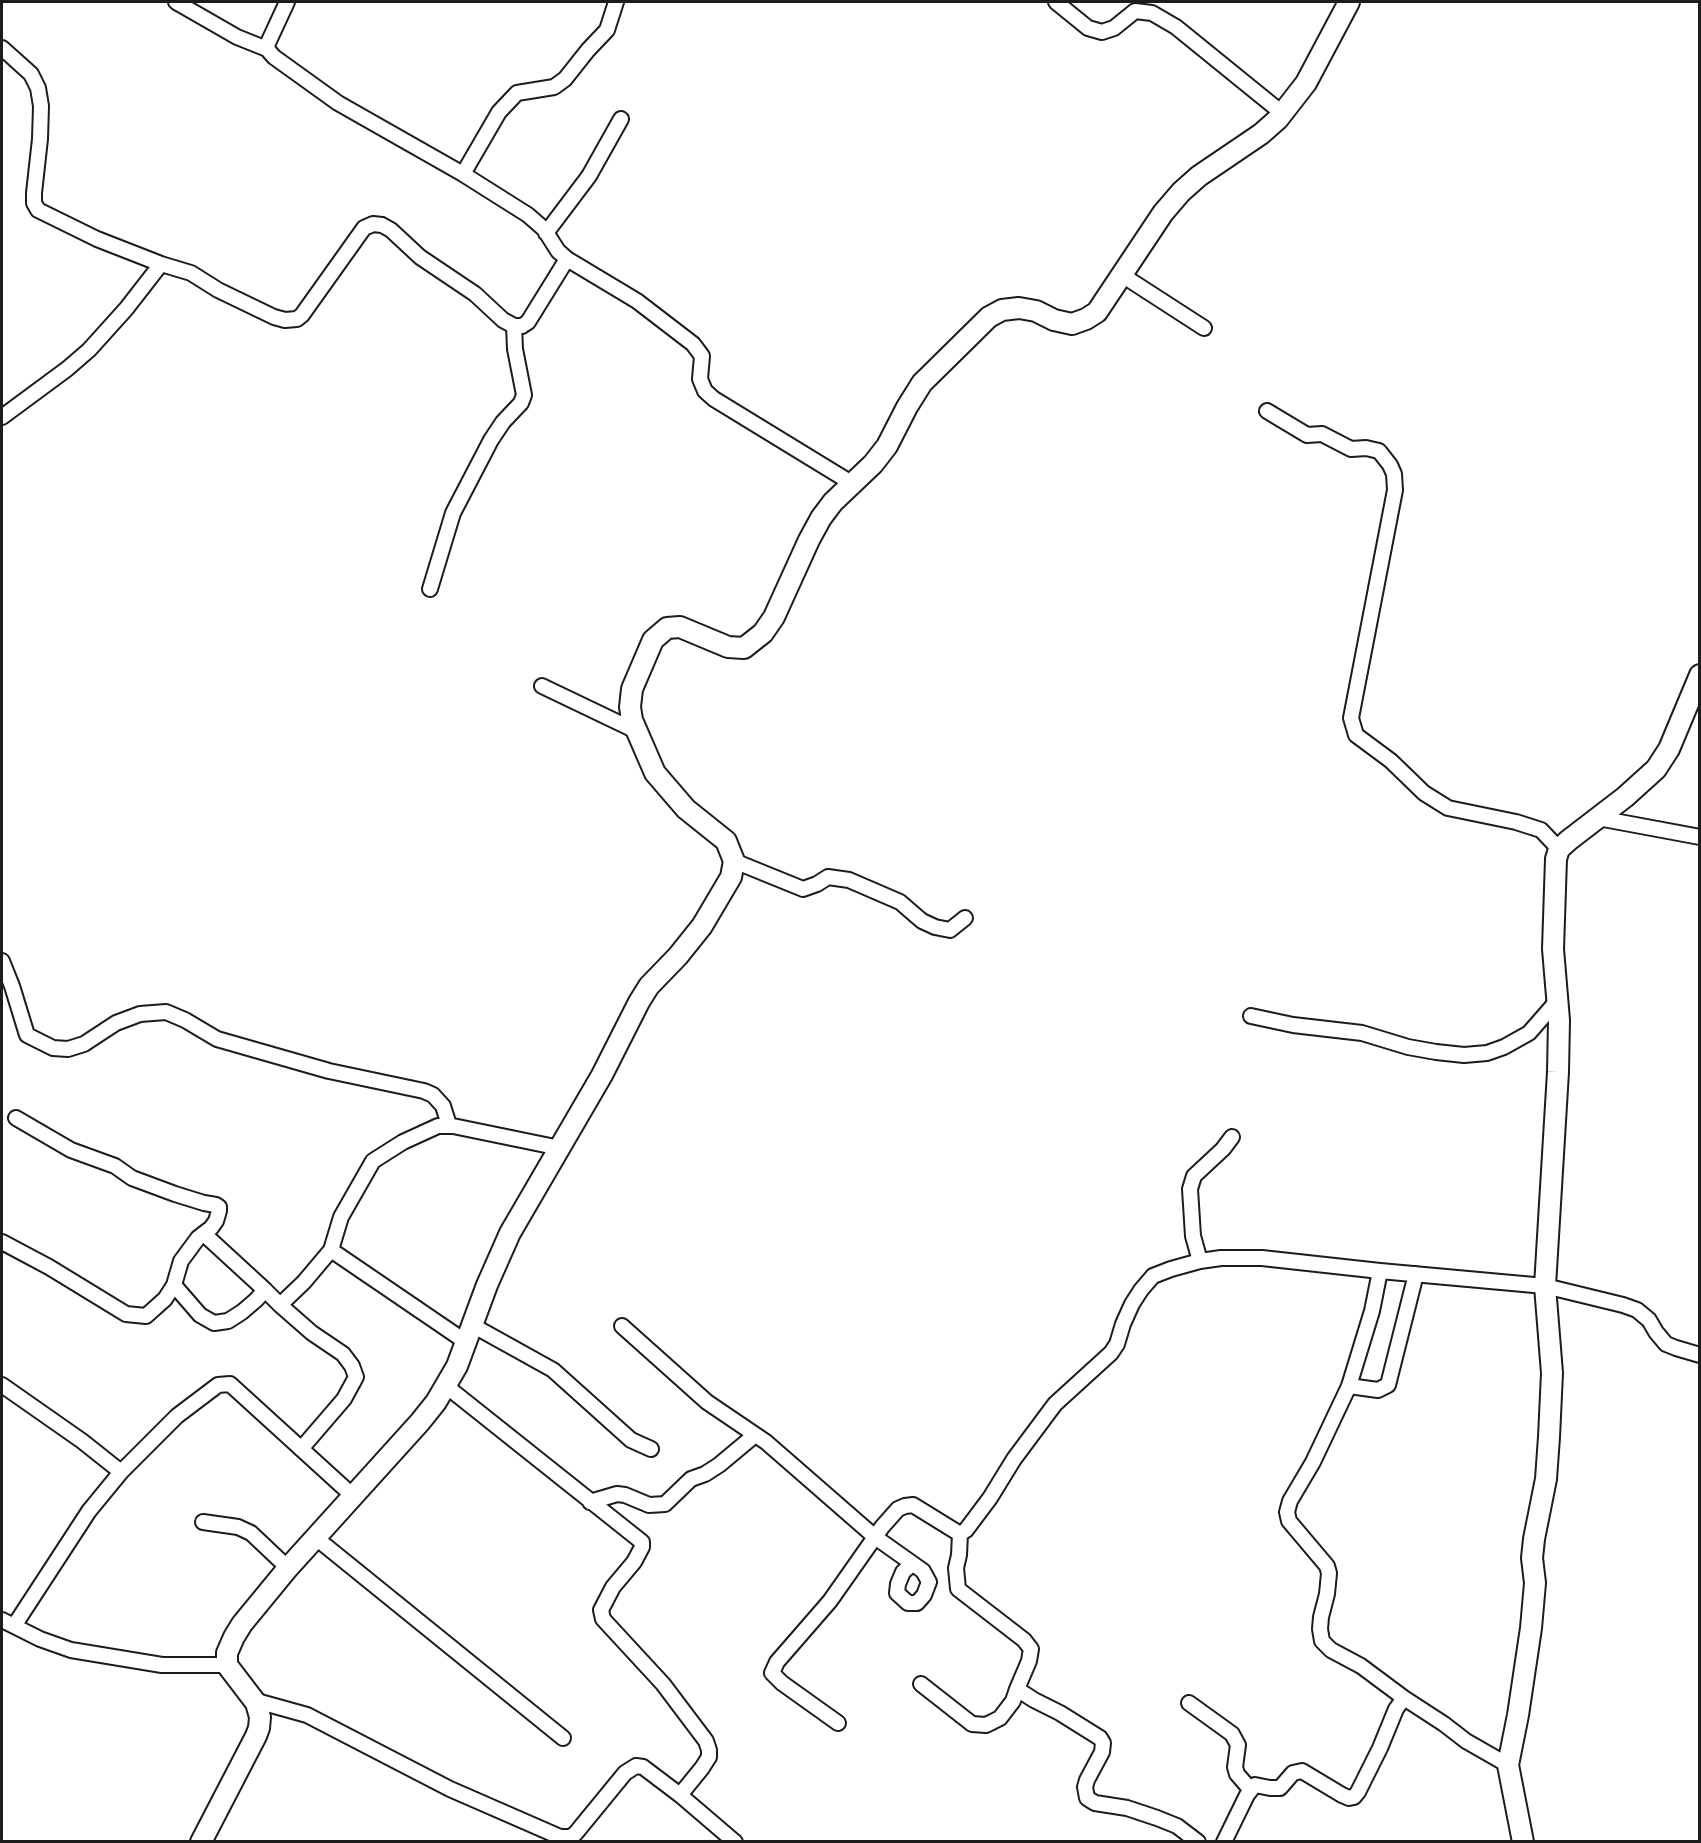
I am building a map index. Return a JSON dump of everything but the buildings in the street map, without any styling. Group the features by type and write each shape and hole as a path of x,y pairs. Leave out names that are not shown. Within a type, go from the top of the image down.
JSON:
{"street":[{"path":"176,2 237,37 267,49 274,57 338,103 463,174 528,215 567,259 637,301 693,344 702,356 700,379 705,391 853,484"},
{"path":"267,49 272,32 287,2"},
{"path":"463,174 499,112 517,93 554,87 566,79 607,30 616,2"},
{"path":"1056,2 1088,28 1102,32 1114,28 1135,11 1152,13 1176,27 1282,113"},
{"path":"201,1842 256,1736 260,1717 253,1700 227,1665 227,1653 234,1637 288,1568 420,1422 446,1386 457,1365 510,1233 602,1075 643,994 692,940 731,877 734,861 726,841 697,820 655,773 632,720 630,707 632,689 653,640 666,628 680,627 728,646 744,648 763,633 774,617 821,518 833,502 873,464 887,446 922,383 989,317 1002,310 1019,308 1036,311 1054,320 1072,324 1097,312 1163,213 1181,192 1278,119 1306,83 1349,2"},
{"path":"2,48 31,74 38,88 41,106 40,139 34,194 34,203 38,210 98,239 161,264 191,273 218,291 274,317 285,320 297,319 302,315 340,265 364,228 373,224 382,225 391,230 420,257 476,294 503,320 514,326 522,326 528,322 567,259"},
{"path":"546,233 590,176 621,119"},
{"path":"2,417 89,350 126,309 161,264"},
{"path":"1122,275 1204,328"},
{"path":"430,589 453,513 490,440 521,403 524,395 515,349 514,326"},
{"path":"1267,411 1306,435 1322,434 1351,449 1366,448 1379,451 1394,474 1395,490 1351,718 1356,735 1391,761 1424,793 1448,808 1516,822 1541,830 1559,849"},
{"path":"1523,1842 1508,1765 1527,1657 1535,1583 1532,1558 1546,1479 1552,1373 1545,1286 1558,1072 1559,1020 1553,949 1555,868 1559,849 1625,797 1656,769 1669,748 1700,675"},
{"path":"542,686 636,731"},
{"path":"1598,818 1700,837"},
{"path":"734,861 803,889 817,885 828,877 849,880 900,902 922,921 935,927 950,930 965,918"},
{"path":"2,961 27,1035 53,1048 68,1049 84,1044 116,1023 140,1014 166,1012 185,1020 217,1039 329,1071 424,1090 433,1095 443,1106 449,1125"},
{"path":"1251,1017 1293,1025 1362,1033 1408,1047 1464,1055 1487,1053 1504,1047 1529,1033 1557,1000"},
{"path":"2,1242 49,1267 126,1314 146,1316 165,1299 174,1286 181,1261 216,1221 219,1211 216,1205 175,1194 132,1178 115,1166 71,1150 16,1118"},
{"path":"280,1305 331,1250 341,1217 373,1161 416,1135 438,1126 449,1125 560,1148"},
{"path":"1200,1261 1193,1236 1190,1189 1194,1176 1223,1149 1232,1137"},
{"path":"204,1234 280,1305 343,1354 352,1366 356,1377 344,1399 302,1449"},
{"path":"331,1250 469,1333 553,1370 631,1440 651,1449"},
{"path":"921,1684 972,1724 986,1725 1000,1718 1012,1701 1029,1661 1031,1649 1024,1640 958,1589 956,1568 960,1534 971,1524 990,1498 1014,1459 1054,1404 1111,1353 1117,1344 1132,1304 1153,1276 1200,1261 1221,1258 1262,1258 1545,1286 1637,1310 1649,1320 1666,1344 1700,1355"},
{"path":"1380,1271 1372,1311 1348,1386 1313,1462 1290,1501 1287,1512 1289,1521 1327,1566 1329,1573 1321,1617 1322,1641 1331,1650 1361,1666 1466,1741 1508,1765"},
{"path":"1348,1386 1378,1390 1388,1385 1416,1274"},
{"path":"174,1286 200,1315 214,1323 228,1321 242,1312 265,1290"},
{"path":"622,1326 707,1402 778,1452 815,1487 875,1537 912,1564"},
{"path":"15,1626 89,1511 121,1472 177,1416 218,1385 230,1384 353,1496"},
{"path":"2,1385 82,1441 121,1472"},
{"path":"446,1386 642,1542 642,1547 634,1562 613,1587 601,1610 603,1619 663,1684 706,1741 709,1757 680,1795"},
{"path":"590,1502 617,1494 649,1505 665,1504 691,1479 719,1465 755,1435"},
{"path":"838,1723 772,1673 777,1662 830,1601 875,1537 898,1509 913,1504 960,1534"},
{"path":"202,1521 238,1527 251,1533 288,1568"},
{"path":"316,1538 563,1738"},
{"path":"2,1620 40,1640 71,1650 162,1665 227,1665"},
{"path":"1017,1689 1100,1738 1103,1747 1087,1780 1085,1787 1087,1798 1101,1805 1127,1808 1177,1826 1198,1842"},
{"path":"1224,1842 1254,1785 1281,1788 1293,1773 1302,1771 1342,1795 1349,1798 1354,1797 1380,1748 1396,1709 1404,1698"},
{"path":"253,1700 307,1715 450,1789 560,1837 570,1837 575,1834 625,1773 632,1767 643,1767 735,1842"},
{"path":"1189,1703 1232,1734 1237,1741 1235,1767 1250,1789"}]}
